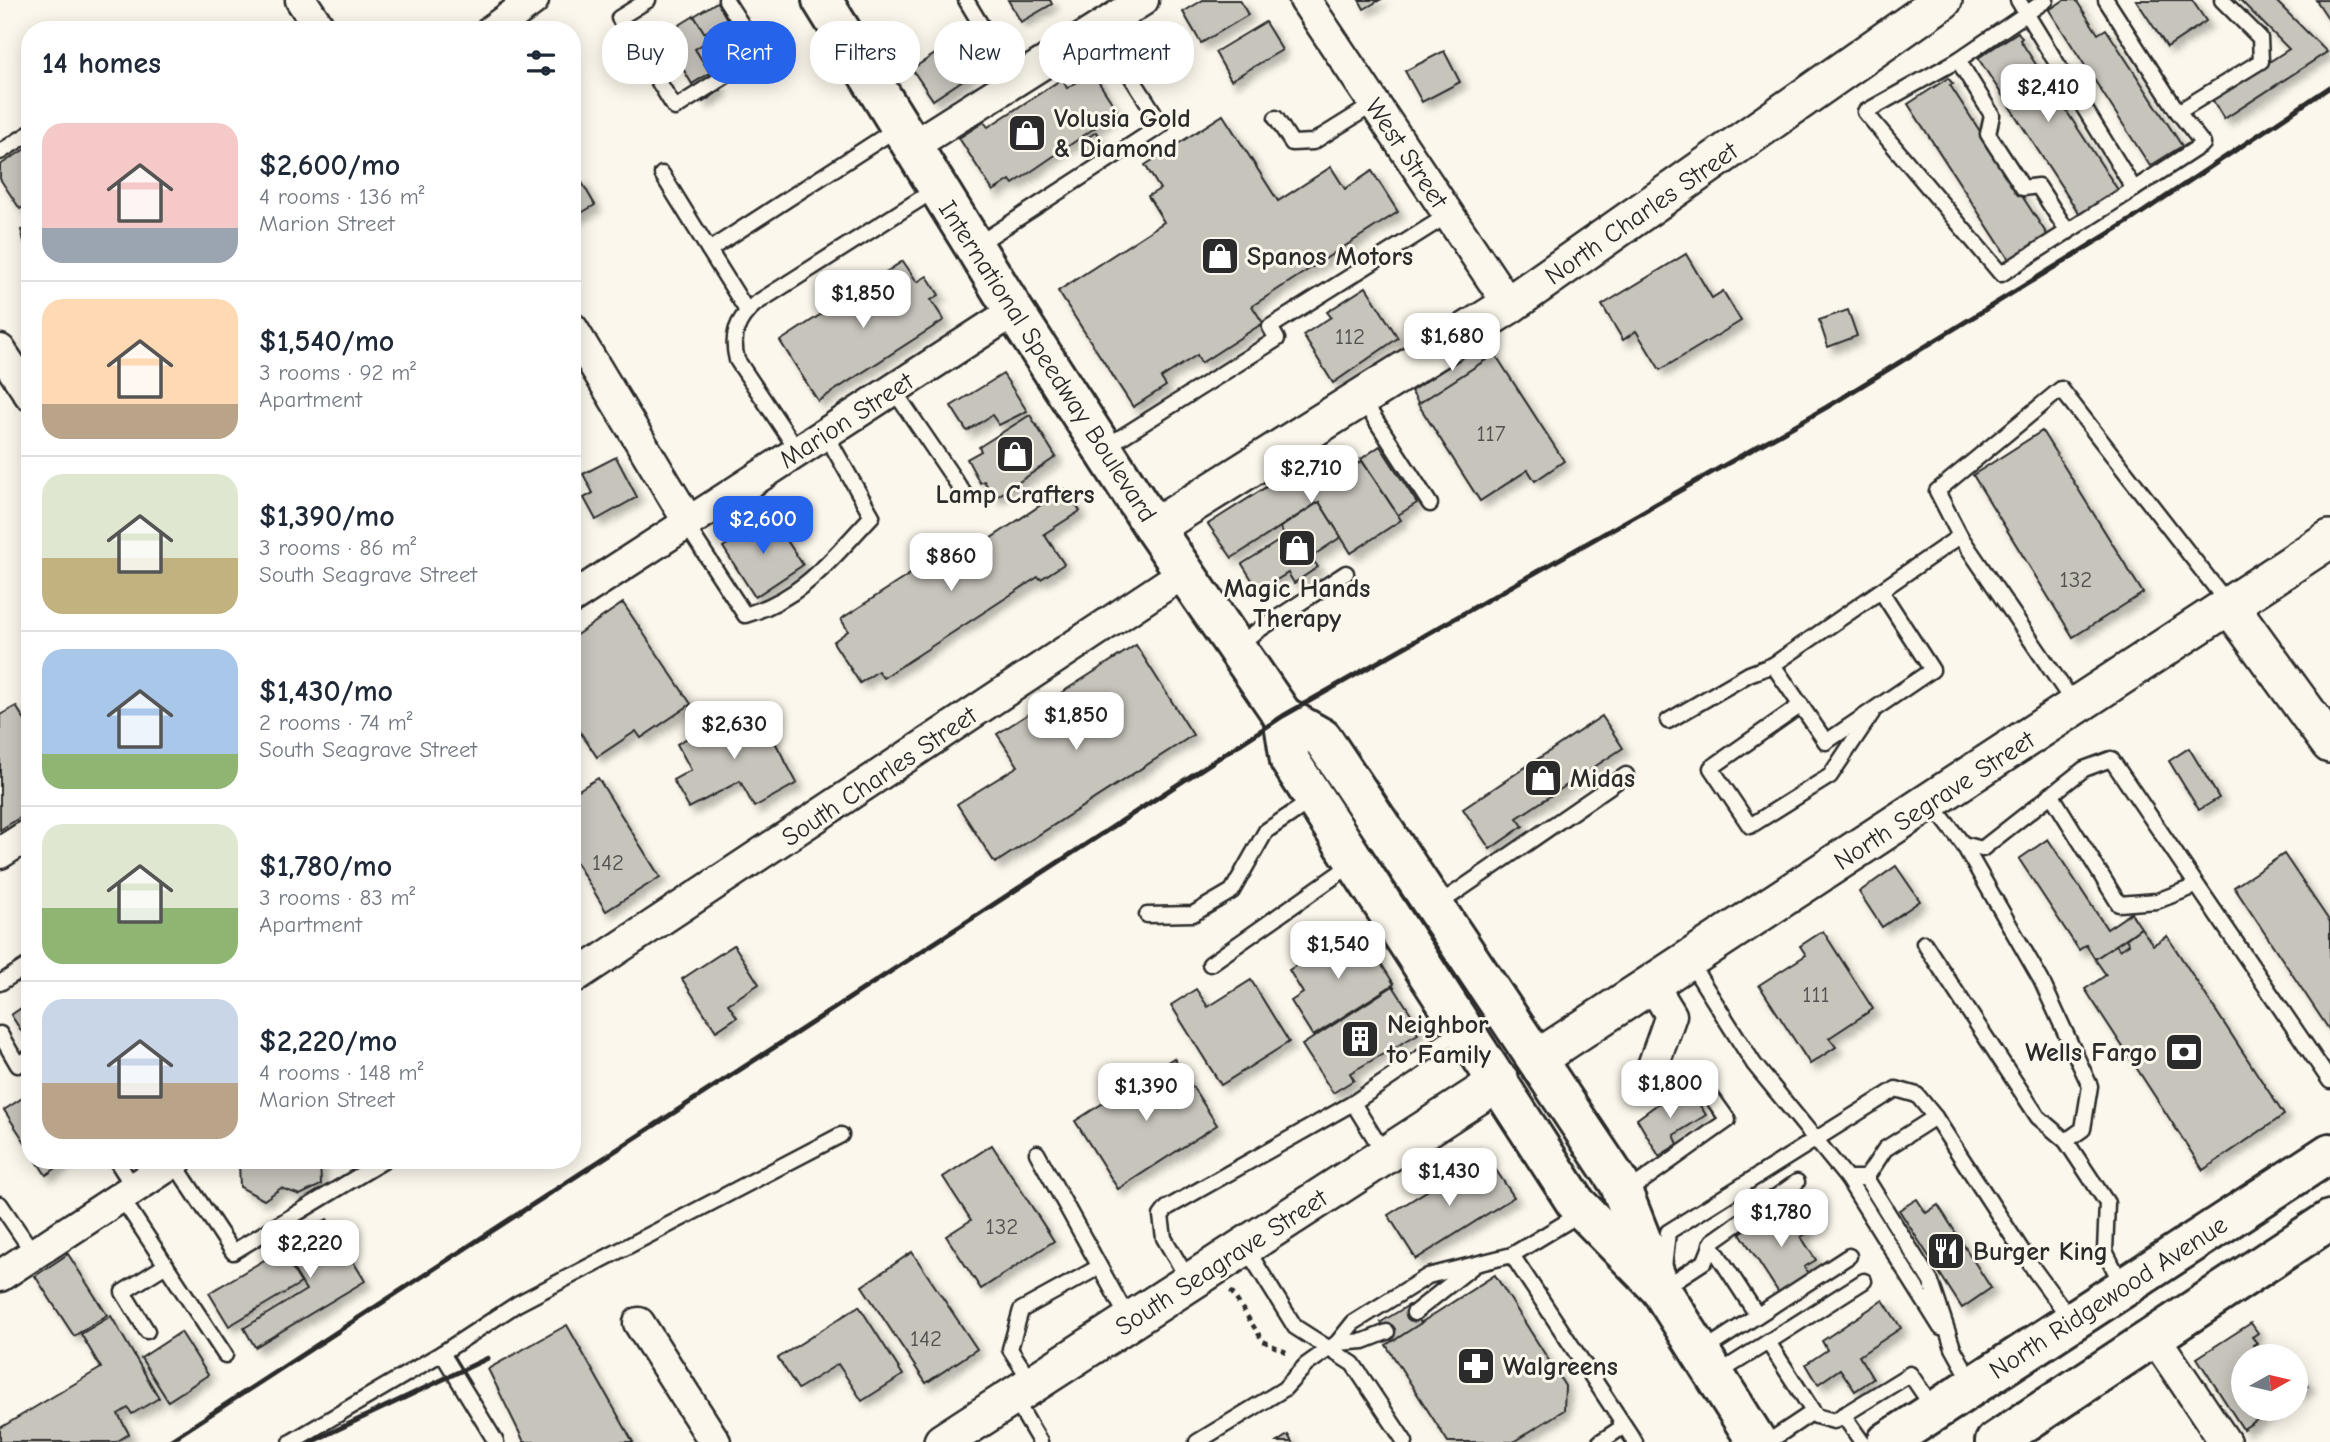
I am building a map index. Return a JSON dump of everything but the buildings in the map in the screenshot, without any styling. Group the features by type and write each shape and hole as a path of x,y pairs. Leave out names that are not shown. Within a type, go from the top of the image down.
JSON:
{"main road":[{"name":"International Speedway Boulevard","path":"822,0 1014,311 1154,528 1283,716 1290,761 1584,1211 1661,1290"},
{"name":"International Speedway Boulevard","path":"1283,716 1322,738 1537,1059 1628,1207 1661,1290 1757,1442"},
{"path":"1320,805 1385,870 1509,1051 1520,1058 1537,1059"},
{"path":"1500,1081 1543,1112 1609,1202 1628,1207"},
{"name":"North Ridgewood Avenue","path":"1887,1442 2330,1153"},
{"path":"1995,1442 2330,1220"}],"street":[{"path":"301,0 314,21"},
{"path":"504,21 533,0"},
{"path":"1111,21 1143,0"},
{"name":"West Street","path":"1305,0 1509,305"},
{"name":"North Charles Street","path":"1154,528 1509,305 1943,0"},
{"path":"905,137 1039,67"},
{"name":"Marion Street","path":"581,592 1014,311"},
{"path":"581,343 687,522"},
{"path":"0,350 21,382"},
{"name":"North Segrave Street","path":"1537,1059 2330,539"},
{"name":"South Charles Street","path":"581,973 1185,572"},
{"path":"2230,606 2330,744"},
{"path":"0,853 21,840"},
{"path":"1652,984 1671,1014 1653,1066"},
{"name":"South Seagrave Street","path":"949,1440 1500,1081"},
{"path":"0,1276 164,1169"},
{"path":"639,1323 715,1442"},
{"path":"2155,1338 2225,1442"}],"lane":[{"path":"648,0 619,18 676,108 760,54 726,0"},
{"path":"966,0 984,30 1001,33 1026,75"},
{"path":"2018,0 2134,189"},
{"path":"2046,0 1958,60 1865,112 2001,274 2203,144 2178,112 2106,0"},
{"path":"2178,112 2261,61 2260,38 2222,0"},
{"path":"1958,60 1992,114 1988,134 2022,188 2038,186 2068,232"},
{"path":"974,247 1162,125 1136,84"},
{"path":"1276,118 1292,143 1313,142 1374,104"},
{"path":"709,250 905,137"},
{"path":"0,152 21,139"},
{"path":"662,174 747,311"},
{"path":"798,451 737,360 733,343 735,330 747,311 937,188"},
{"path":"1103,449 1278,339 1270,327 1448,215"},
{"path":"893,389 965,495"},
{"path":"2076,706 1960,536 1937,491 2061,389 2230,606"},
{"path":"1361,398 1430,504"},
{"path":"687,522 746,615 773,607 796,593 807,585 872,516 825,433"},
{"path":"1668,721 1749,674 1773,665 1960,536"},
{"path":"1235,645 1346,573"},
{"path":"1773,665 1826,742 1932,670 1881,591"},
{"path":"1801,705 1711,768 1750,827 1830,776 1876,706"},
{"path":"1963,844 1982,849 2084,769 2111,759 2330,1081"},
{"path":"1436,906 1626,775"},
{"path":"2051,794 2119,904 2157,901 2197,888"},
{"path":"1930,802 1963,844 2042,980 2090,1087 2083,1129 2066,1141"},
{"path":"1146,915 1193,914 1232,891 1266,831 1320,805"},
{"path":"1210,964 1357,860"},
{"path":"1924,943 2038,1117 2066,1141 2107,1203 2105,1251 2123,1287"},
{"path":"1688,960 1754,1064 1847,1178 1953,1348 1973,1385"},
{"path":"0,983 21,970"},
{"path":"1189,1283 1164,1238 1161,1216 1167,1208 1353,1103 1465,1027"},
{"path":"0,1034 18,1065 21,1063"},
{"path":"1628,1207 1728,1120 1701,1082"},
{"path":"1661,1290 1668,1232 1896,1089 1917,1095 1935,1117 2035,1271 2071,1320"},
{"path":"1353,1103 1385,1155"},
{"path":"1866,1178 1885,1149 1935,1117"},
{"path":"291,1442 442,1353 517,1304 841,1135"},
{"path":"1037,1153 1129,1322"},
{"path":"119,1169 128,1193 166,1265 225,1355"},
{"path":"180,1169 233,1252 371,1169"},
{"path":"1847,1178 1866,1178"},
{"path":"1866,1178 1931,1282 1953,1348"},
{"path":"1661,1290 1705,1261 1711,1244 1797,1182"},
{"path":"0,1204 34,1254"},
{"path":"1197,1442 1284,1389 1306,1365 1333,1346 1353,1323 1428,1276 1512,1255 1584,1211"},
{"path":"1711,1244 1757,1315"},
{"path":"1245,1247 1295,1327 1333,1346 1353,1364 1405,1442"},
{"path":"1512,1255 1635,1442"},
{"path":"1708,1364 1757,1315 1849,1256"},
{"path":"1414,1313 1476,1264"},
{"path":"147,1331 123,1292 166,1265"},
{"path":"1040,1442 1010,1349 1021,1310 1099,1267"},
{"path":"1708,1364 1768,1342 1864,1281"},
{"path":"1333,1346 1364,1342 1387,1332"},
{"path":"1768,1342 1813,1412 1834,1421 1910,1374 1935,1410"},
{"path":"442,1353 496,1442"},
{"path":"1768,1442 1813,1412"},
{"path":"1843,1415 1862,1442"},
{"path":"1600,1442 1625,1426"}],"railway":[{"path":"168,1442 1283,716 1827,407 2134,218 2330,87"},
{"path":"311,1442 488,1358"}],"place":[{"name":"Volusia Gold & Diamond","path":"1027,133"},
{"name":"Spanos Motors","path":"1220,256"},
{"name":"Lamp Crafters","path":"1015,454"},
{"name":"Magic Hands Therapy","path":"1297,548"},
{"name":"Midas","path":"1543,778"},
{"name":"Neighbor to Family","path":"1360,1039"},
{"name":"Wells Fargo","path":"2184,1052"},
{"name":"Burger King","path":"1946,1251"},
{"name":"Walgreens","path":"1476,1366"}]}
